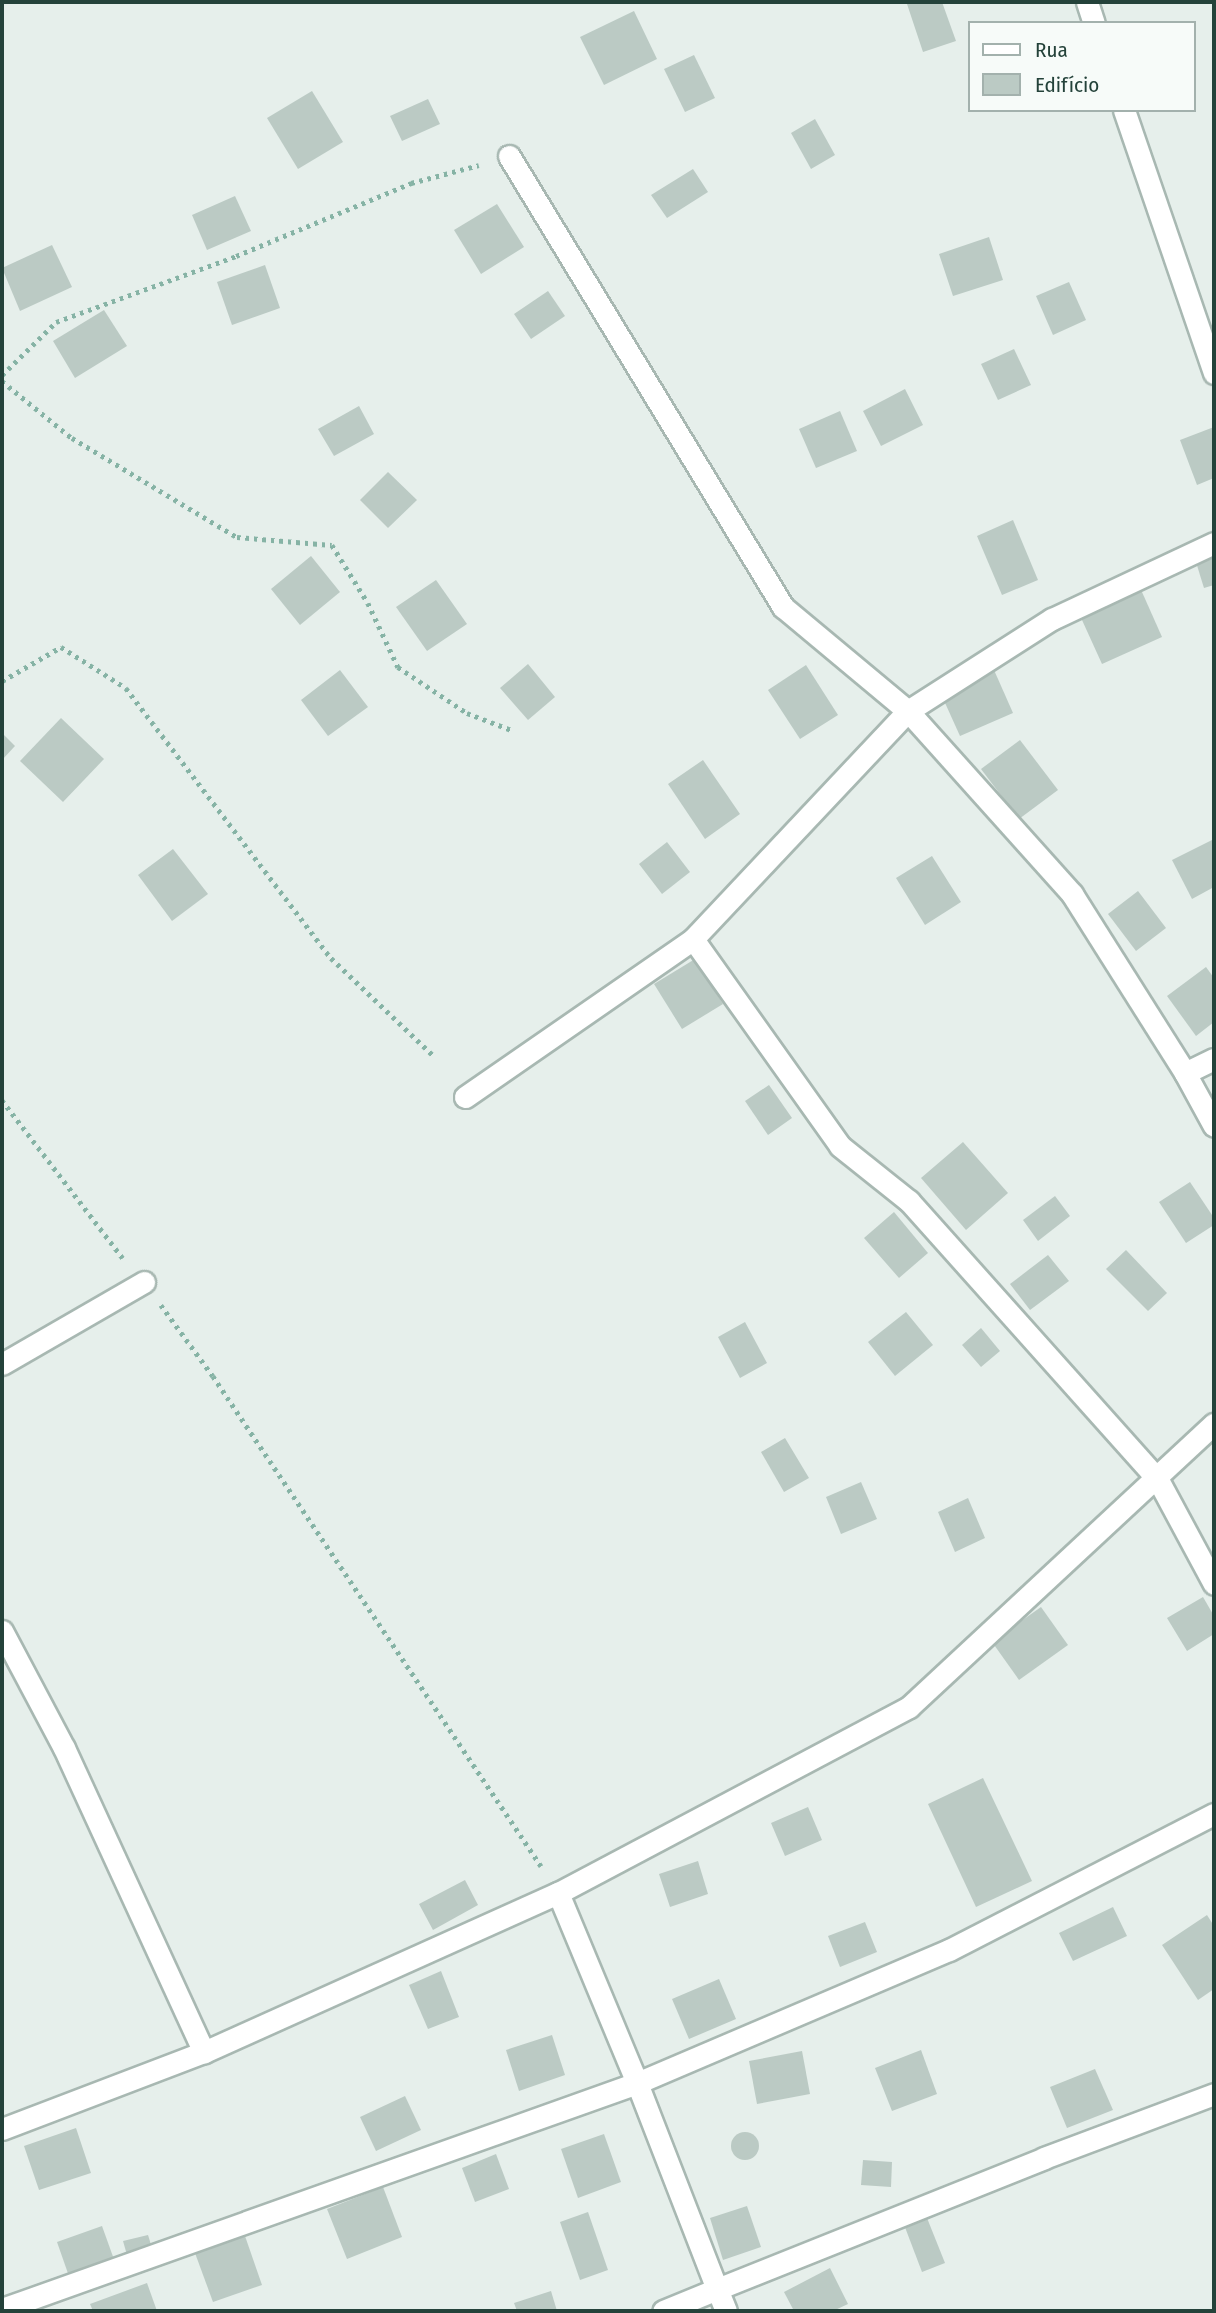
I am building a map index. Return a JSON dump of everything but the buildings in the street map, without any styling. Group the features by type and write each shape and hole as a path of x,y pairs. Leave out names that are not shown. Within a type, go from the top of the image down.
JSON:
{"street":[{"path":"1087,2 1093,21"},
{"path":"1125,112 1214,373"},
{"path":"509,156 783,607 908,711 1072,894 1185,1073 1214,1126"},
{"path":"465,1097 692,939 908,711 1052,619 1214,543"},
{"path":"692,939 840,1146 909,1201 1157,1478 1214,1584"},
{"path":"1185,1073 1214,1059"},
{"path":"2,1364 144,1282"},
{"path":"2,2129 204,2052 558,1893 909,1707 1214,1424"},
{"path":"2,1631 64,1748 204,2052"},
{"path":"2,2309 637,2083 949,1950 1214,1814"},
{"path":"558,1893 637,2083 726,2311"},
{"path":"663,2311 1044,2158 1214,2094"}],"path":[{"path":"2,375 55,322 236,256 411,183 509,156"},
{"path":"2,381 72,438 237,537 332,545 368,604 398,667 467,713 514,731"},
{"path":"2,681 61,647 126,688 331,958 434,1056"},
{"path":"2,1100 104,1236 144,1282 213,1376 558,1893"}]}
